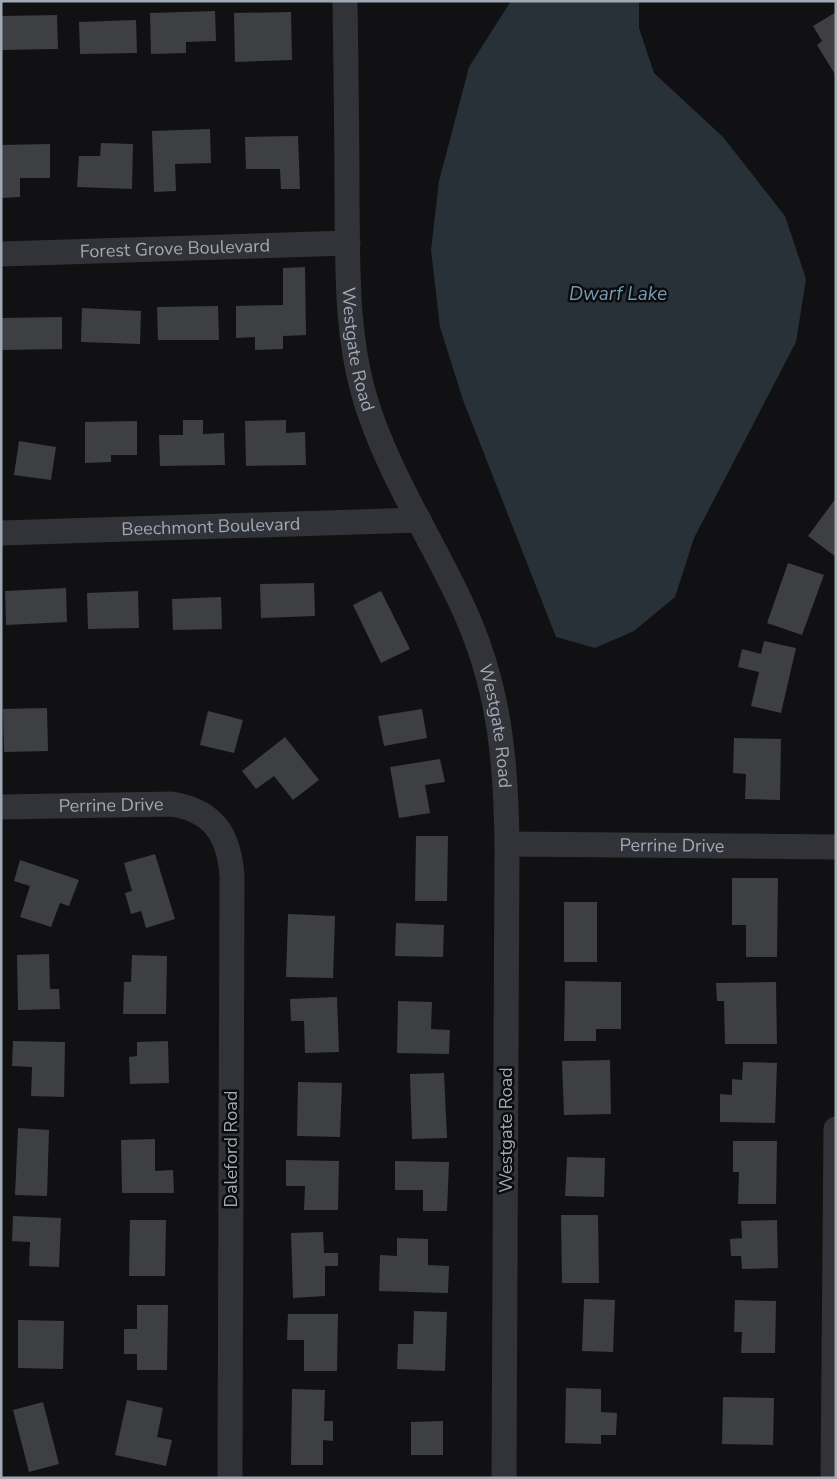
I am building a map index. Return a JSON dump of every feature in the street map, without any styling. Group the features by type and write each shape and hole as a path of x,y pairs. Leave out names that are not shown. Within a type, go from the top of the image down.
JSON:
{"street":[{"name":"Westgate Road","path":"345,1 349,312 354,349 364,395 386,452 463,606 482,654 490,684 505,766 507,844 504,1478"},
{"name":"Forest Grove Boulevard","path":"1,254 348,243"},
{"name":"Beechmont Boulevard","path":"1,533 420,520"},
{"name":"Perrine Drive","path":"1,808 172,804 196,811 215,825"},
{"name":"Daleford Road","path":"215,825 226,844 231,859 232,876 230,1478"},
{"name":"Perrine Drive","path":"507,844 836,847"},
{"path":"833,1478 836,1129"}],"water":[{"name":"Dwarf Lake","path":"511,1 639,1 639,28 654,73 723,137 785,216 806,279 796,342 694,538 675,597 634,631 595,648 556,637 463,400 440,327 431,250 439,181 469,67"}],"building":[{"path":"215,11 216,41 186,42 186,53 151,54 150,13"},
{"path":"291,12 292,60 235,62 234,13"},
{"path":"836,12 836,76 817,45 822,41 813,26"},
{"path":"57,15 58,49 1,50 1,16"},
{"path":"136,20 137,53 80,54 79,22"},
{"path":"210,129 211,163 175,164 176,191 154,192 152,131"},
{"path":"298,136 300,189 281,189 280,169 246,169 245,137"},
{"path":"101,143 133,144 132,189 77,187 79,156 100,156"},
{"path":"50,144 50,178 20,178 20,197 1,198 1,145"},
{"path":"305,267 306,335 283,336 283,349 255,350 255,337 236,338 236,306 283,305 283,268"},
{"path":"218,306 219,340 158,340 157,307"},
{"path":"82,308 141,311 140,344 81,342"},
{"path":"62,317 62,349 1,350 1,318"},
{"path":"183,420 203,420 203,434 224,433 225,465 160,466 159,435 183,435"},
{"path":"286,420 286,433 305,432 306,465 246,466 245,421"},
{"path":"137,421 137,455 111,455 111,462 85,463 85,422"},
{"path":"19,441 56,447 51,480 14,475"},
{"path":"836,498 836,557 808,536"},
{"path":"788,563 824,575 802,635 767,623"},
{"path":"314,583 315,616 261,618 260,584"},
{"path":"66,588 67,622 6,625 5,591"},
{"path":"138,591 139,628 88,629 87,593"},
{"path":"381,591 410,649 381,663 353,605"},
{"path":"221,597 222,629 173,630 172,599"},
{"path":"764,641 796,648 781,713 751,706 759,672 738,667 742,649 761,654"},
{"path":"47,708 48,751 4,752 3,709"},
{"path":"422,709 427,738 384,746 378,716"},
{"path":"208,711 243,720 234,753 200,745"},
{"path":"285,737 319,780 293,800 274,776 256,789 242,771"},
{"path":"734,738 781,739 780,800 745,799 746,774 733,773"},
{"path":"440,759 445,782 425,785 430,813 399,818 390,767"},
{"path":"416,836 448,836 447,901 415,901"},
{"path":"155,854 175,919 146,928 141,911 131,914 125,893 132,891 124,863"},
{"path":"20,860 79,880 69,906 60,903 51,927 20,917 30,886 14,881"},
{"path":"732,878 778,878 777,957 746,957 746,925 732,925"},
{"path":"564,902 597,902 597,962 564,962"},
{"path":"288,914 335,916 333,978 286,977"},
{"path":"396,923 444,925 443,957 395,956"},
{"path":"49,954 50,989 59,989 60,1009 18,1010 17,955"},
{"path":"132,955 167,956 166,1014 123,1014 124,982 131,982"},
{"path":"565,981 621,982 621,1029 596,1029 596,1041 564,1041"},
{"path":"776,982 777,1044 725,1044 724,1001 717,1001 716,983"},
{"path":"337,997 339,1052 305,1053 304,1021 291,1021 290,999"},
{"path":"398,1001 432,1002 431,1029 450,1030 449,1054 397,1053"},
{"path":"13,1041 65,1042 64,1097 31,1096 32,1067 12,1066"},
{"path":"168,1041 169,1083 130,1084 129,1057 137,1056 137,1042"},
{"path":"610,1060 611,1114 564,1115 562,1061"},
{"path":"743,1062 777,1063 775,1123 720,1122 720,1094 732,1095 732,1079 742,1080"},
{"path":"444,1073 447,1138 412,1139 410,1074"},
{"path":"298,1082 342,1083 340,1137 297,1136"},
{"path":"18,1128 49,1130 47,1196 15,1195"},
{"path":"155,1139 155,1171 173,1170 174,1193 122,1193 121,1140"},
{"path":"733,1141 777,1141 776,1204 738,1204 739,1172 733,1172"},
{"path":"567,1157 605,1158 604,1197 565,1196"},
{"path":"286,1160 339,1161 338,1210 304,1210 305,1186 286,1186"},
{"path":"395,1161 449,1162 447,1211 423,1211 423,1190 395,1190"},
{"path":"561,1215 598,1215 599,1283 562,1283"},
{"path":"13,1216 61,1218 59,1267 29,1266 30,1242 12,1241"},
{"path":"130,1220 166,1220 165,1276 129,1276"},
{"path":"777,1220 778,1268 742,1269 741,1256 731,1256 730,1239 742,1238 741,1221"},
{"path":"323,1232 324,1253 338,1253 338,1266 325,1266 325,1296 293,1298 291,1233"},
{"path":"397,1238 428,1239 428,1265 449,1266 448,1293 379,1291 380,1255 397,1256"},
{"path":"584,1299 615,1300 613,1352 582,1351"},
{"path":"735,1300 776,1301 775,1353 741,1353 742,1332 734,1332"},
{"path":"137,1305 168,1305 167,1370 137,1370 137,1354 124,1354 124,1329 137,1329"},
{"path":"414,1311 447,1312 445,1371 397,1369 398,1344 413,1344"},
{"path":"288,1314 338,1314 337,1371 304,1371 304,1340 287,1340"},
{"path":"18,1320 64,1321 63,1369 18,1368"},
{"path":"566,1388 601,1389 601,1412 617,1413 616,1435 601,1435 601,1444 565,1443"},
{"path":"292,1389 325,1390 324,1421 333,1421 333,1441 323,1440 323,1465 291,1465"},
{"path":"723,1397 774,1398 773,1445 722,1444"},
{"path":"127,1400 163,1408 157,1437 172,1440 166,1466 115,1455"},
{"path":"43,1402 59,1464 29,1472 13,1410"},
{"path":"443,1421 443,1455 411,1455 411,1422"}]}
